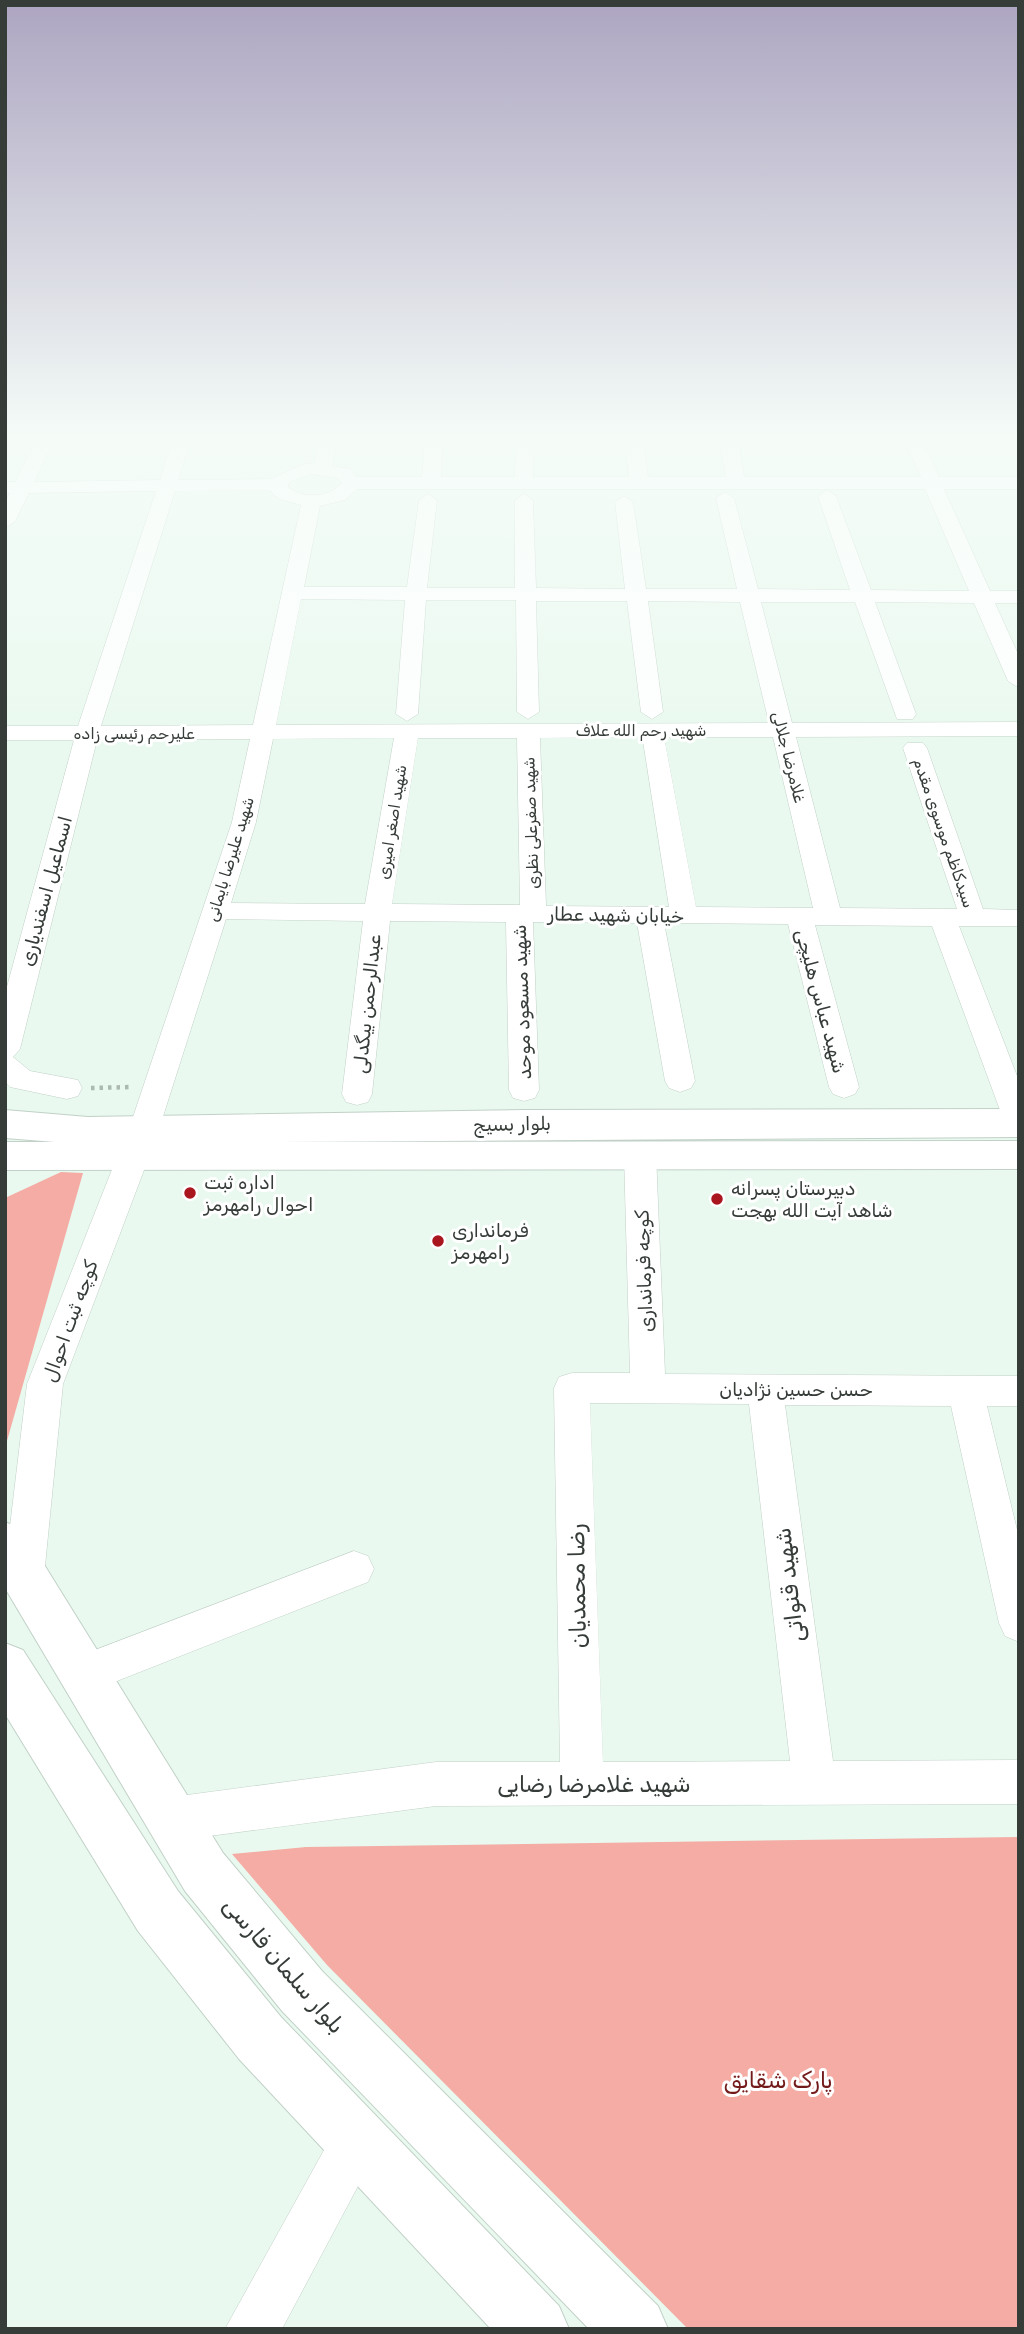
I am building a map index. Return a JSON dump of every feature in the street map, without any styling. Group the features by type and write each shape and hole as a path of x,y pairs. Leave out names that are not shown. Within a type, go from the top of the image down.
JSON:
{"main road":[{"name":"بلوار بسیج","path":"5,1156 79,1154 138,1143 741,1139 1019,1122"},
{"name":"بلوار بسیج","path":"5,1124 88,1131 138,1143 640,1154 741,1139 1019,1155"},
{"path":"5,1181 79,1154"},
{"name":"بلوار سلمان فارسی","path":"15,1560 204,1872 302,1991 635,2329"},
{"path":"5,1667 158,1911 260,2038 536,2329"}],"street":[{"name":"اسماعیل اسفندیاری","path":"5,1049 87,734 147,548"},
{"name":"شهید علیرضا بایمانی","path":"138,1143 244,822 303,548"},
{"name":"شهید اصغر امیری","path":"377,913 407,723 416,594 422,548"},
{"name":"شهید صفرعلی نظری","path":"525,548 528,722 526,914"},
{"path":"630,548 652,712"},
{"name":"غلامرضا جلالی","path":"740,548 748,597 829,917"},
{"path":"845,548 905,714"},
{"path":"965,548 982,597 1019,681"},
{"path":"980,548 1013,604"},
{"path":"294,593 982,597 1013,604"},
{"name":"شهید رحم الله علاف","path":"264,733 407,723 528,722 782,730 1019,729"},
{"name":"علیرحم رئیسی زاده","path":"5,733 264,733"},
{"path":"655,741 684,915"},
{"name":"سیدکاظم موسوی مقدم","path":"915,748 973,918"},
{"name":"خیابان شهید عطار","path":"214,911 1019,918"},
{"name":"عبدالرحمن بیگدلی","path":"357,1094 377,913"},
{"name":"شهید مسعود موحد","path":"524,1090 526,914"},
{"path":"649,915 680,1082"},
{"name":"شهید عباس هلیچی","path":"799,916 844,1087"},
{"path":"943,919 1019,1122"},
{"path":"5,1065 22,1080 67,1088"},
{"name":"کوچه ثبت احوال","path":"15,1560 46,1384 138,1143"},
{"name":"کوچه فرمانداری","path":"640,1154 648,1389"},
{"name":"حسن حسین نژادیان","path":"572,1388 1019,1391"},
{"name":"رضا محمدیان","path":"572,1388 582,1784"},
{"name":"شهید قنواتی","path":"765,1388 814,1783"},
{"path":"965,1389 1019,1623"},
{"path":"84,1674 354,1569"},
{"name":"شهید غلامرضا رضایی","path":"172,1819 436,1784 1019,1782"},
{"path":"252,2329 357,2141"}],"path":[{"path":"67,1088 157,1086"}],"green space":[{"path":"61,1172 83,1173 5,1448 5,1198"},
{"name":"پارک شقایق","path":"1019,1837 1019,2329 688,2329 327,1965 232,1854 306,1847"}],"place":[{"name":"اداره ثبت احوال رامهرمز","path":"190,1193"},
{"name":"دبیرستان پسرانه شاهد آیت الله بهجت","path":"717,1199"},
{"name":"فرمانداری رامهرمز","path":"438,1241"}]}
